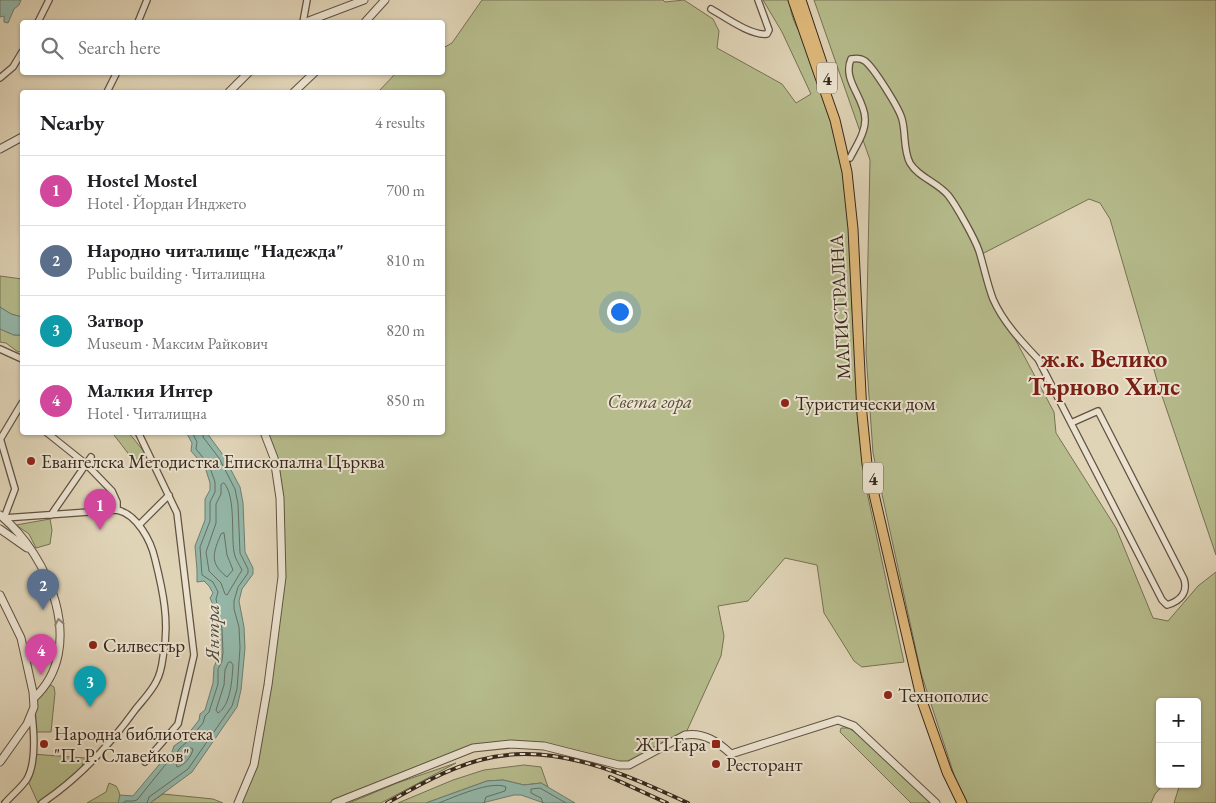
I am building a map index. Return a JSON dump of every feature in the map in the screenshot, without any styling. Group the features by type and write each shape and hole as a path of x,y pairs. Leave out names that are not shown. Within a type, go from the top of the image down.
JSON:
{"main road":[{"name":"МАГИСТРАЛНА","path":"793,0 835,120 847,172 853,229 862,414 867,464 922,701 937,748 962,803"},
{"name":"МАГИСТРАЛНА","path":"801,0 840,117 850,158 858,228 865,414 870,463 925,700 955,788"}],"street":[{"path":"39,20 49,0"},
{"path":"139,20 147,0"},
{"path":"305,20 306,0"},
{"path":"310,20 364,0"},
{"path":"366,20 384,0"},
{"path":"711,9 752,31 767,34 769,30 768,24 758,0"},
{"path":"0,78 13,67 20,55"},
{"path":"850,158 860,138 865,119 863,109 850,78 848,66 851,59 859,58 865,61 872,69 902,117 907,154 911,165 948,195 978,250 994,300 1006,322 1022,343 1038,359 1162,600 1168,605 1174,603 1185,592 1184,578 1098,411 1071,423"},
{"path":"108,90 116,75"},
{"path":"231,90 246,75"},
{"path":"296,90 312,75"},
{"path":"0,150 20,138"},
{"path":"0,349 20,358"},
{"path":"2,517 15,489 1,438 20,412"},
{"path":"50,435 86,464 112,491 117,502 117,510"},
{"path":"140,435 178,513 194,655 178,724 145,762"},
{"path":"238,803 254,765 268,685 282,578 280,498 274,458 265,435"},
{"path":"51,515 91,457"},
{"path":"139,525 169,494"},
{"path":"2,517 117,510 123,512 139,525 154,553 166,606 164,655 156,683 119,732 78,776 42,803"},
{"path":"2,517 22,537 31,551 50,587 60,624 61,634 54,671 47,683 34,695"},
{"path":"0,530 31,551"},
{"path":"0,595 21,638 34,695 32,715 0,762"},
{"path":"5,803 27,779 34,736 32,715"},
{"path":"335,803 473,748 511,744 544,746 629,766 685,735 695,733 710,738 731,754 838,720 854,726 936,803"}],"green space":[{"name":"Света гора","path":"482,0 663,0 665,2 684,0 713,19 719,31 717,48 782,84 796,103 811,94 782,32 763,0 790,0 793,18 801,34 835,135 847,189 852,310 855,321 861,448 868,497 904,662 862,667 854,661 824,613 817,565 785,558 748,601 718,606 724,636 721,656 685,735 629,765 544,746 473,748 335,803 238,803 254,765 282,577 274,458 265,435 445,435 445,90 380,90 394,75 445,75 445,47 452,43"},
{"path":"814,0 1216,0 1216,555 1159,387 1110,219 1100,203 1089,199 980,255 985,276 1006,322 1054,412 1056,433 1116,528 1153,618 1168,621 1198,586 1216,572 1216,803 1174,803 1179,788 1201,788 1201,698 1156,698 1156,788 1160,788 1151,803 967,803 958,787 921,673 873,453 866,353 870,160"},
{"path":"0,276 20,279 20,316 11,314 0,307"},
{"path":"0,329 14,335 20,335 20,352 6,343 0,342"},
{"path":"114,435 131,435 145,453 134,461"},
{"path":"50,519 52,530 50,544 36,548 29,534 16,525"},
{"path":"47,683 54,687 55,693 51,732 34,732 34,698"},
{"path":"841,728 849,728 856,733 933,803 911,803 840,732"},
{"path":"32,754 85,758 78,776 42,803 38,803 27,779"},
{"path":"456,763 381,803 349,803 397,783"},
{"path":"524,765 541,767 548,787 541,783 524,785 503,780 487,781 426,803 398,803 453,780 484,770"},
{"path":"109,783 116,786 118,790 120,797 118,803 87,803 106,792"},
{"path":"163,794 213,799 223,803 150,803"}],"water":[{"path":"0,0 21,0 14,9 8,23 4,22 4,16 0,17"},
{"path":"0,307 11,314 20,316 20,335 14,335 0,329"},
{"path":"188,435 208,435 223,455 240,487 243,503 245,552 253,568 253,574 242,589 239,601 244,627 245,648 241,690 237,707 192,772 150,803 118,803 120,795 133,796 172,752 174,746 185,738 199,720 200,714 205,710 213,683 214,667 218,652 214,607 210,598 213,593 204,581 197,582 195,546 205,520 205,499 210,490 210,483 205,467 191,451 192,443"},
{"path":"503,780 524,785 541,783 575,803 544,803 521,795 514,795 482,803 426,803 487,781"}],"railway":[{"path":"387,803 432,778 456,768 480,760 507,755 534,754 560,757 613,771 688,803"},
{"path":"610,777 667,803"}],"place":[{"name":"Туристически дом","path":"785,403"},
{"name":"Евангелска Методистка Епископална Църква","path":"31,461"},
{"name":"Hostel Mostel","path":"100,530"},
{"name":"Народно читалище \"Надежда\"","path":"43,610"},
{"name":"Силвестър","path":"93,645"},
{"name":"Малкия Интер","path":"41,675"},
{"name":"Технополис","path":"888,695"},
{"name":"Затвор","path":"90,707"},
{"name":"Народна библиотека \"П. Р. Славейков\"","path":"44,744"},
{"name":"ЖП Гара","path":"716,744"},
{"name":"Ресторант","path":"716,764"}],"district":[{"name":"ж.к. Велико Търново Хилс","path":"1104,372"}],"water label":[{"name":"Янтра","path":"212,633"}]}
